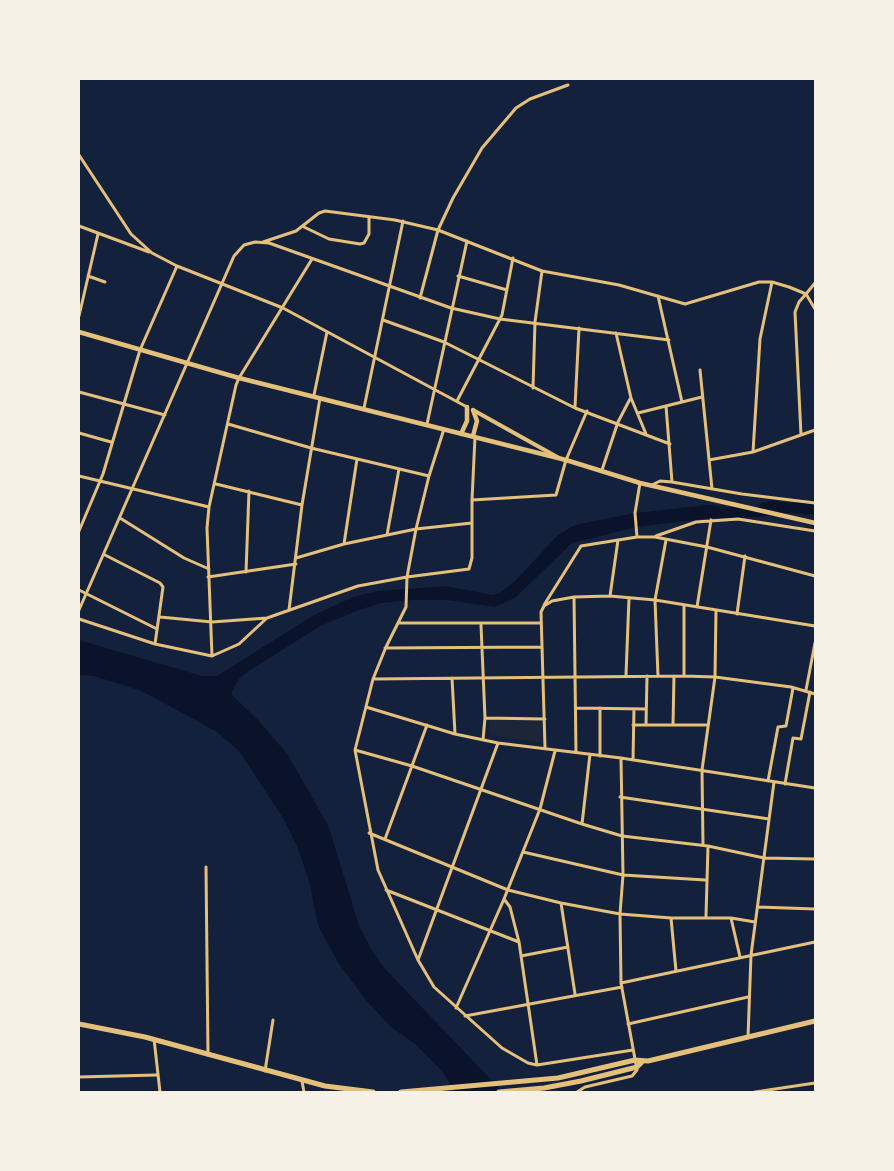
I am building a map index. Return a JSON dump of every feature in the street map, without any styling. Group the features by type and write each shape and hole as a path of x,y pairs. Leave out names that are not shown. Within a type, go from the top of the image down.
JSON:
{"main road":[{"path":"79,333 188,362 239,378 314,395 563,459 640,483 815,523"},
{"path":"461,434 467,420 467,407"},
{"path":"473,410 477,421 474,437"},
{"path":"401,1092 558,1078 635,1060 643,1061 815,1021"},
{"path":"79,1024 154,1039 302,1081 373,1092"},
{"path":"499,1092 559,1085 636,1067 643,1061"}],"street":[{"path":"420,298 438,230 453,198 482,148 516,108 530,99 568,85"},
{"path":"79,155 131,234 152,253"},
{"path":"79,610 85,593 105,555 237,251 244,245 262,242 304,227 319,213 325,211 403,221 467,240 542,271 619,285 685,304 740,287 772,282 789,286 806,294 815,309"},
{"path":"304,227 329,239 360,244 364,243 369,234 369,218"},
{"path":"364,408 403,221"},
{"path":"79,226 152,253 177,266 283,308 563,459"},
{"path":"79,316 81,294 88,276 98,234"},
{"path":"427,424 467,240"},
{"path":"262,242 452,308 500,319 669,340"},
{"path":"457,401 504,310 513,258"},
{"path":"212,656 207,528 209,507 216,484 239,378 312,259"},
{"path":"79,531 100,481 140,350 177,266"},
{"path":"533,388 535,322 542,271"},
{"path":"88,276 105,282"},
{"path":"458,276 506,290"},
{"path":"752,452 760,339 772,282"},
{"path":"801,435 796,312 799,302 815,283"},
{"path":"658,296 682,402"},
{"path":"383,320 444,342 575,408 618,422 670,444"},
{"path":"575,408 579,328"},
{"path":"314,395 327,332"},
{"path":"616,333 631,398 646,434"},
{"path":"700,370 712,489"},
{"path":"79,392 165,415"},
{"path":"289,610 302,505 320,397"},
{"path":"638,412 702,397"},
{"path":"602,470 618,422 631,398"},
{"path":"666,406 672,482"},
{"path":"472,500 556,495 563,459 587,411"},
{"path":"228,424 311,448 429,476"},
{"path":"444,428 429,476 416,529 407,577 407,603 385,648 373,679 355,750 369,833 378,870 418,960 434,987 502,1048 528,1063 537,1065 633,1050"},
{"path":"709,460 752,452 815,430"},
{"path":"79,433 111,442"},
{"path":"160,616 212,622 267,618 339,591 407,577 471,568 474,437"},
{"path":"344,544 358,459"},
{"path":"387,535 399,469"},
{"path":"79,476 209,507"},
{"path":"654,486 660,482 672,482 815,503"},
{"path":"637,537 635,513 640,483"},
{"path":"216,484 302,505"},
{"path":"246,572 249,491"},
{"path":"120,518 184,558 208,568"},
{"path":"655,537 696,522 711,520 756,520 815,531"},
{"path":"697,607 711,520"},
{"path":"296,558 344,544 416,529 472,523"},
{"path":"545,748 541,611 580,546 637,537 655,537 745,556 815,576"},
{"path":"610,596 618,540"},
{"path":"658,676 655,600 666,540"},
{"path":"105,555 160,584 163,592 154,644"},
{"path":"736,614 745,556"},
{"path":"208,577 296,564"},
{"path":"79,590 157,629"},
{"path":"541,611 552,601 574,597 610,596 655,600 815,626"},
{"path":"574,597 576,752"},
{"path":"626,675 629,598"},
{"path":"684,606 684,676"},
{"path":"703,845 702,770 715,677 716,611"},
{"path":"79,619 154,644 212,656 239,644 253,634 267,618"},
{"path":"398,623 481,625 541,623"},
{"path":"481,625 485,718 483,740"},
{"path":"385,648 541,646"},
{"path":"785,784 793,738 801,739 815,646"},
{"path":"373,679 542,678 626,675 715,677 793,688 815,694"},
{"path":"646,725 647,676"},
{"path":"673,725 674,676"},
{"path":"452,678 455,734"},
{"path":"768,781 778,727 786,726 793,688"},
{"path":"366,706 455,734 498,743 621,758 815,788"},
{"path":"576,708 646,708"},
{"path":"600,708 600,756"},
{"path":"633,760 634,708"},
{"path":"485,718 545,719"},
{"path":"385,839 427,725"},
{"path":"633,725 708,726"},
{"path":"418,960 498,743"},
{"path":"355,750 412,766 622,836 703,845 764,858 815,859"},
{"path":"456,1008 508,890 540,809 555,751"},
{"path":"582,824 590,754"},
{"path":"577,1092 585,1087 632,1076 637,1072 622,985 620,914 623,875 620,797 621,758"},
{"path":"748,1037 751,956 774,782"},
{"path":"620,797 769,819"},
{"path":"369,833 508,890 561,903 620,914 671,918 706,916 756,922"},
{"path":"706,916 705,880 708,846"},
{"path":"522,852 623,875 705,880"},
{"path":"206,868 208,1055"},
{"path":"386,889 436,907 519,942"},
{"path":"504,899 510,907 519,942 537,1065"},
{"path":"561,903 575,994"},
{"path":"758,907 815,908"},
{"path":"671,918 676,971"},
{"path":"731,918 740,957"},
{"path":"465,1016 622,985 676,971 815,942"},
{"path":"521,956 568,947"},
{"path":"628,1024 748,997"},
{"path":"265,1071 273,1020"},
{"path":"154,1039 156,1075 160,1092"},
{"path":"79,1077 156,1075"},
{"path":"302,1081 304,1092"},
{"path":"755,1092 815,1083"}],"shaded area":[{"path":"772,500 815,508 815,515 781,512 757,505"},
{"path":"708,505 726,507 762,517 709,518 637,527 572,543 516,597 495,607 447,600 413,600 381,603 359,610 320,626 249,671 239,679 232,691 232,695 258,720 288,755 329,827 359,926 372,951 387,971 503,1092 455,1092 442,1071 415,1044 391,1027 364,998 337,961 318,925 309,881 297,846 283,818 239,751 217,732 142,691 94,676 79,675 79,640 202,676 217,676 314,615 353,597 378,591 445,586 493,595 500,593 516,580 558,535 575,525 635,513"},
{"path":"490,720 542,720 542,743 490,735"}],"waterway":[{"path":"732,512 757,512 808,506 815,508"}]}
